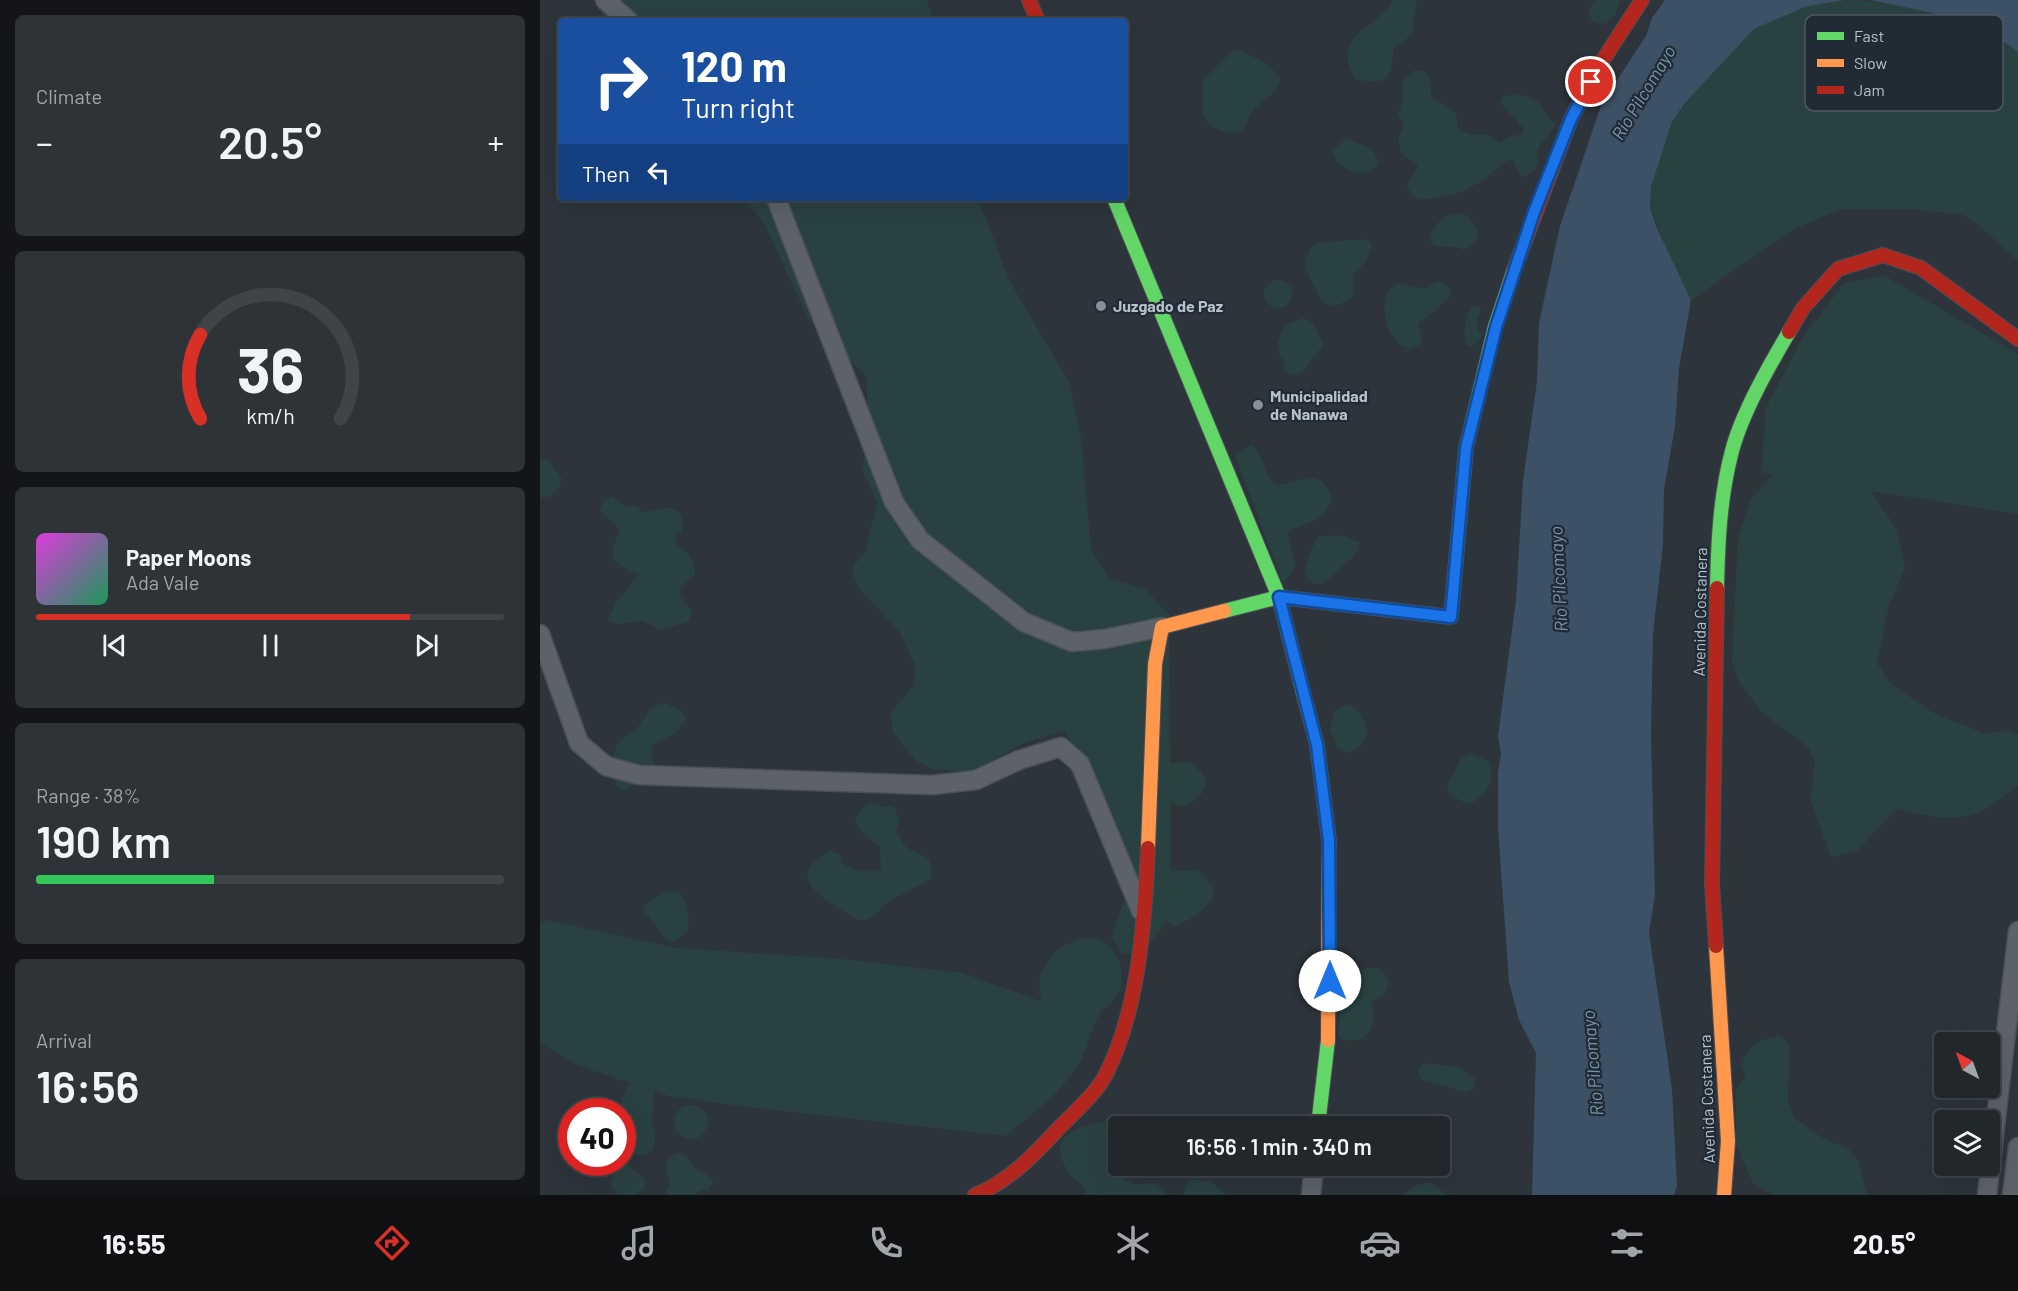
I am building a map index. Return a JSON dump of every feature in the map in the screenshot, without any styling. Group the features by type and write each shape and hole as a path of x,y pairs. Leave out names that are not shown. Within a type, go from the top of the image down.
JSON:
{"street":[{"path":"605,0 626,18"},
{"path":"1029,0 1037,18"},
{"path":"777,201 894,502 920,540 1024,622 1072,642 1105,639 1279,597 1451,617 1466,448 1496,327 1534,212 1571,119 1601,63 1642,0"},
{"path":"1115,201 1279,597 1317,745 1329,840 1330,1028 1319,1116"},
{"name":"Avenida Costanera","path":"1724,1195 1728,1142 1712,884 1718,529 1732,450 1765,373 1803,308 1838,269 1882,255 1921,268 2018,339"},
{"path":"975,1195 990,1189 1032,1158 1104,1078 1123,1036 1144,919 1155,664 1162,627"},
{"path":"540,634 579,743 606,766 639,775 932,784 976,780 1019,760 1061,747 1080,764 1144,919"},
{"path":"1987,1195 2010,1066 2018,930"},
{"path":"2012,1195 2018,1147"},
{"path":"1311,1195 1313,1176"}],"green space":[{"path":"595,0 927,0 933,18 604,18"},
{"path":"1393,0 1417,0 1412,34 1393,49 1391,68 1385,79 1374,82 1355,79 1348,63 1351,41 1386,10"},
{"path":"1595,0 1620,0 1615,15 1604,25 1591,20 1589,9"},
{"path":"1845,0 1867,1 1913,7 1945,15 1805,15 1805,111 2003,111 2003,42 2018,52 2018,261 1981,227 1964,215 1910,209 1842,209 1794,229 1691,300 1671,261 1650,207 1651,187 1672,122 1684,104 1754,29 1805,7"},
{"path":"1241,50 1269,65 1281,79 1272,94 1255,109 1242,130 1231,133 1214,127 1205,119 1202,106 1202,81 1232,51"},
{"path":"1415,70 1424,71 1430,80 1432,99 1449,107 1456,114 1458,128 1470,135 1488,135 1500,143 1508,137 1522,134 1524,129 1502,105 1500,101 1503,97 1517,93 1540,102 1546,115 1556,125 1537,150 1536,169 1522,178 1513,161 1508,160 1483,180 1456,194 1421,200 1415,198 1407,185 1418,166 1402,154 1398,140 1403,126 1398,114 1403,101 1403,81"},
{"path":"1348,138 1372,150 1379,162 1375,169 1361,173 1345,168 1339,163 1332,150"},
{"path":"745,201 979,201 1009,280 1069,382 1081,437 1091,549 1110,579 1145,589 1169,615 1170,763 1193,763 1206,779 1204,789 1194,801 1179,806 1170,801 1170,871 1197,870 1212,885 1214,895 1198,914 1187,921 1175,926 1166,922 1142,953 1123,954 1112,939 1127,891 1125,865 1106,805 1065,731 1026,742 972,772 933,769 916,761 893,732 890,713 914,685 915,666 900,633 857,586 852,568 865,552 877,503 862,469 869,433 866,376 808,318 765,225"},
{"path":"1458,213 1468,216 1477,229 1477,236 1472,245 1463,250 1432,244 1430,235 1438,223 1448,215"},
{"path":"1365,239 1372,244 1365,261 1353,275 1354,293 1349,300 1332,307 1328,305 1319,296 1306,269 1305,261 1310,250 1315,243"},
{"path":"1885,276 2018,354 2018,514 1871,491 1897,530 1905,568 1889,605 1877,663 1891,684 1935,714 1984,733 2008,731 2018,734 2018,784 1988,808 1962,817 1948,818 1896,809 1858,850 1831,857 1810,799 1815,762 1808,747 1761,712 1737,678 1732,661 1738,538 1751,499 1773,475 1761,472 1766,408 1801,340 1844,283"},
{"path":"1278,280 1288,284 1292,294 1288,304 1278,308 1268,304 1264,294 1268,284"},
{"path":"1437,281 1450,288 1450,297 1418,323 1422,337 1419,345 1410,349 1402,346 1391,335 1385,319 1387,293 1398,283 1425,289"},
{"path":"1473,306 1478,306 1481,310 1476,325 1482,337 1471,347 1465,340 1465,330 1466,319"},
{"path":"1303,318 1313,323 1323,345 1302,373 1289,375 1283,368 1285,363 1279,353 1279,341 1284,326"},
{"path":"1252,444 1275,485 1314,478 1320,480 1332,495 1329,505 1321,516 1288,533 1295,563 1294,569 1283,583 1235,455"},
{"path":"540,458 550,462 562,479 554,493 544,498 540,498"},
{"path":"612,496 627,507 637,506 643,513 670,508 680,513 682,530 675,536 677,545 690,557 695,569 695,575 680,587 680,596 692,612 688,622 661,630 643,621 616,624 608,620 615,603 640,574 628,571 613,559 612,549 619,532 616,524 600,511 603,501"},
{"path":"1342,535 1360,543 1356,552 1326,582 1312,583 1304,571 1314,543 1320,536"},
{"path":"665,703 682,711 687,719 675,733 651,746 654,764 649,772 625,790 617,786 612,768 615,749 638,727 652,709"},
{"path":"1350,704 1361,713 1368,732 1362,745 1350,753 1337,748 1330,729 1335,710"},
{"path":"1470,754 1489,761 1491,775 1488,788 1484,793 1467,804 1450,795 1447,785 1461,758"},
{"path":"876,803 883,807 893,806 898,818 896,832 906,847 930,860 932,878 890,901 872,917 861,920 821,896 809,881 808,874 810,866 831,851 840,855 843,864 853,868 862,871 881,869 880,848 859,829 855,819 866,805"},
{"path":"677,891 686,904 689,925 688,930 675,941 667,940 643,910 657,896"},
{"path":"546,920 677,948 843,959 962,973 1041,1001 1040,977 1048,960 1070,942 1096,939 1107,944 1116,954 1122,979 1116,997 1099,1015 1075,1070 1048,1100 1006,1136 739,1106 669,1096 653,1090 652,1119 655,1144 649,1153 641,1156 636,1154 636,1098 622,1098 630,1083 577,1065 540,1042 540,923"},
{"path":"1379,968 1389,981 1384,995 1371,1001 1373,1017 1370,1031 1363,1039 1345,1041 1338,1036 1345,990 1353,975 1360,969"},
{"path":"1780,1036 1790,1045 1788,1100 1794,1118 1821,1137 1849,1149 1858,1161 1867,1195 1773,1195 1753,1183 1736,1144 1736,1089 1746,1077 1741,1066 1751,1048 1759,1042"},
{"path":"1424,1064 1460,1068 1475,1079 1474,1088 1466,1092 1422,1080 1418,1071"},
{"path":"691,1105 703,1110 708,1122 703,1134 691,1139 679,1134 674,1122 679,1110"},
{"path":"1108,1121 1108,1176 1122,1176 1136,1184 1156,1183 1168,1195 1084,1195 1086,1190 1072,1176 1062,1161 1060,1151 1067,1135 1085,1126"},
{"path":"678,1153 687,1156 696,1169 710,1177 713,1181 709,1189 699,1191 695,1195 666,1195 669,1186 667,1162 669,1157"},
{"path":"636,1171 645,1179 644,1188 635,1195 618,1195 611,1185 613,1176 636,1176"},
{"path":"1196,1179 1213,1183 1227,1195 1183,1195 1187,1183"},
{"path":"1431,1182 1447,1195 1403,1195 1414,1185"}],"water":[{"name":"Río Pilcomayo","path":"1665,0 1845,0 1805,7 1754,29 1684,104 1672,122 1651,187 1650,207 1656,226 1691,300 1679,368 1675,427 1664,489 1663,544 1653,634 1651,734 1655,895 1649,933 1672,1089 1677,1186 1674,1195 1532,1195 1536,1053 1519,1020 1509,982 1498,827 1498,772 1501,754 1498,736 1516,600 1523,481 1537,381 1539,323 1560,226 1602,103 1646,36 1652,18"},
{"path":"1870,0 2018,0 2018,52 2003,41 2003,15 1939,15"}],"traffic: fast":[{"path":"1115,201 1279,597 1303,692"},
{"path":"1224,611 1279,597 1451,617 1466,448 1495,327 1514,270"},
{"path":"1717,588 1722,502 1736,436 1749,406 1789,332"},
{"path":"1319,1116 1328,1040"}],"traffic: slow":[{"path":"1148,848 1155,664 1162,627 1224,611"},
{"path":"1303,692 1317,745 1329,840 1328,1040"},
{"path":"1716,946 1728,1141 1724,1195"}],"traffic: jam":[{"path":"1029,0 1037,18"},
{"path":"1514,270 1571,119 1601,63 1642,0"},
{"path":"1789,332 1803,308 1838,269 1883,255 1921,268 2018,339"},
{"path":"1716,946 1712,884 1717,588"},
{"path":"975,1195 1009,1176 1029,1159 1089,1097 1105,1076 1126,1023 1133,994 1142,934 1148,848"}],"place":[{"name":"Juzgado de Paz","path":"1101,306"},
{"name":"Municipalidad de Nanawa","path":"1258,405"}],"route":[{"path":"1330,981 1329,840 1317,745 1279,597 1451,617 1466,448 1496,327 1534,212 1571,119 1591,82"}]}
